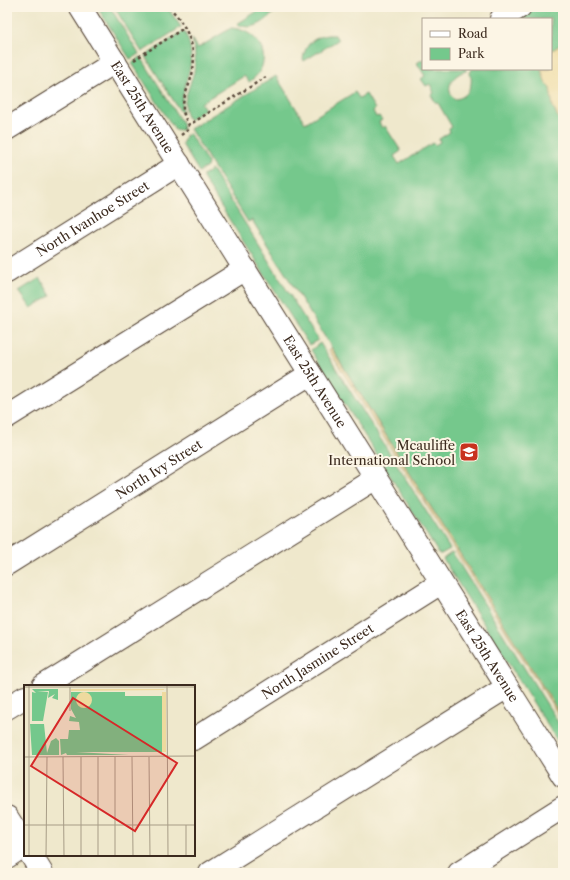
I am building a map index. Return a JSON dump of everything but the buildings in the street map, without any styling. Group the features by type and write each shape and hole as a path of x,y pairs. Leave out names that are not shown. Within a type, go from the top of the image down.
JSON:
{"street":[{"name":"East 25th Avenue","path":"80,7 122,62 179,164 563,776"},
{"path":"503,18 520,7"},
{"path":"7,129 122,62"},
{"name":"North Ivanhoe Street","path":"7,272 179,164"},
{"path":"7,417 245,269"},
{"name":"North Ivy Street","path":"7,564 310,374"},
{"path":"45,685 376,478"},
{"name":"North Jasmine Street","path":"195,737 441,583"},
{"path":"210,873 507,687"},
{"path":"7,708 24,698"},
{"path":"459,873 563,807"},
{"path":"7,817 24,843"},
{"path":"7,857 24,846"},
{"path":"32,856 42,873"}],"path":[{"path":"169,7 190,38 193,54 192,75 185,92 183,105 184,116 189,126"},
{"path":"122,62 184,28"},
{"path":"177,137 188,130 189,126 266,77"}],"green space":[{"path":"97,7 110,7 139,54 130,59"},
{"path":"114,7 167,7 181,27 142,52"},
{"path":"264,7 279,7 266,20 255,26 250,27 237,24"},
{"name":"Mcauliffe International School","path":"529,7 563,7 563,719 252,220 248,222 190,129 276,76 305,123 355,92 359,98 366,94 375,109 373,111 376,117 379,116 382,120 379,122 382,128 385,126 401,151 394,156 399,164 433,143 435,145 440,142 439,139 450,132 449,129 452,127 438,103 436,103 431,95 434,93 430,84 426,86 421,79 425,76 417,63 422,60 422,70 466,70 457,75 451,82 450,91 451,95 455,99 460,98 469,90 472,70 552,70 552,18 511,18"},
{"path":"231,28 242,30 251,35 257,41 262,49 262,66 257,75 249,82 244,76 201,103 205,109 189,120 186,114 185,102 195,67 195,55 192,39 198,48"},
{"path":"184,31 191,53 189,72 182,102 182,114 145,56"},
{"path":"335,35 338,40 304,61 304,54 308,45 318,37"},
{"path":"141,57 182,123 183,130 175,130 132,63"},
{"path":"189,133 208,163 207,167 199,172 182,144 186,135"},
{"path":"212,170 318,340 309,345 203,178 203,175"},
{"path":"40,278 51,296 31,308 19,291"},
{"path":"320,343 450,549 439,554 311,350"},
{"path":"452,552 563,730 563,750 443,559"}],"sand":[{"path":"563,38 563,122 558,117 553,107 550,88 546,84 541,70 552,70 552,50 562,44 559,40"},
{"path":"331,348 563,719 563,722 329,350"}],"place":[{"name":"Mcauliffe International School","path":"469,452"}]}
